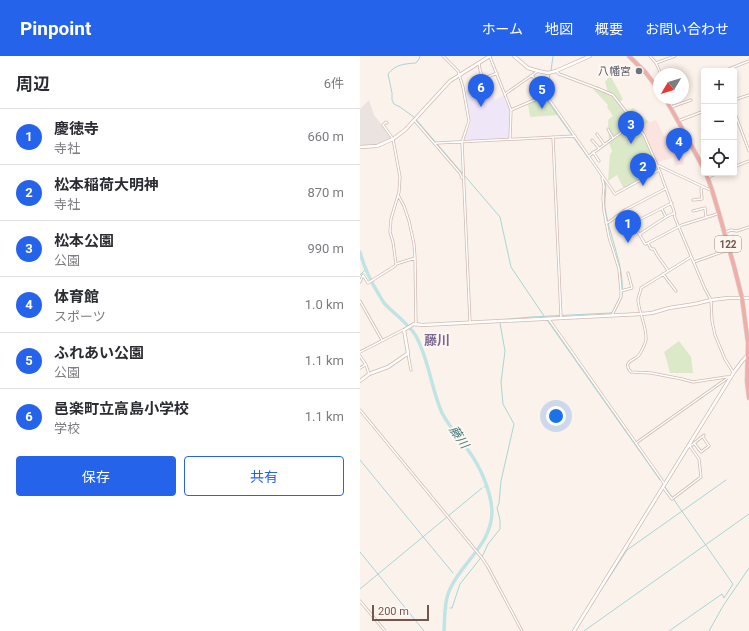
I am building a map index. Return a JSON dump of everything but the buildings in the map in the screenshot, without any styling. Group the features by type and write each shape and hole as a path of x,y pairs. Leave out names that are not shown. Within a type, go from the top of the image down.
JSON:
{"highway":[{"path":"629,56 653,82"},
{"path":"669,104 701,163"},
{"name":"122","path":"707,176 725,232 742,298 747,336 747,381 749,398"}],"street":[{"path":"443,56 460,74 470,121 462,142 470,322"},
{"path":"360,147 377,146 393,139 415,119 450,81 490,56 511,110 510,139"},
{"path":"514,56 525,67 548,73 590,56"},
{"path":"650,56 658,68"},
{"path":"656,63 675,56"},
{"path":"732,68 749,61"},
{"path":"479,63 483,79 497,73"},
{"path":"505,94 538,71"},
{"path":"556,71 559,74 611,93 644,135 672,203 675,218 711,300 712,321 715,335 725,359 734,372"},
{"path":"532,75 616,194 659,170"},
{"path":"511,110 546,95"},
{"path":"737,99 749,95"},
{"path":"671,104 671,107 691,100"},
{"path":"678,121 701,112"},
{"path":"415,119 463,178"},
{"path":"737,119 749,152"},
{"path":"387,123 386,122 383,125 393,139 400,177 398,195 391,219 390,232 396,264"},
{"path":"589,156 635,122"},
{"path":"608,129 613,138"},
{"path":"597,134 604,144"},
{"path":"435,144 575,136"},
{"path":"553,137 561,318"},
{"path":"592,140 599,148"},
{"path":"593,152 599,161"},
{"path":"737,166 749,161"},
{"path":"657,165 712,190"},
{"path":"602,178 604,184 603,204 606,222 619,269 621,291 621,297 612,315"},
{"path":"693,200 702,199 701,189 703,187"},
{"path":"606,222 609,222 625,210 666,189"},
{"path":"398,195 404,206 411,227 414,244 416,325"},
{"path":"633,223 672,203"},
{"path":"662,208 666,217"},
{"path":"693,211 705,208 706,218"},
{"path":"625,210 645,244 648,243 651,249 654,249 668,271"},
{"path":"640,234 674,213"},
{"path":"648,243 682,225 719,213"},
{"path":"725,232 731,230 737,231 749,227"},
{"path":"694,262 730,250"},
{"path":"691,256 641,288 638,300 646,341 640,355 629,362 628,367 631,372 651,373 693,382 730,377"},
{"path":"360,282 363,275 368,283 396,264 415,258"},
{"path":"621,291 632,288 628,273"},
{"path":"663,274 676,291"},
{"path":"360,352 414,324 641,314 711,300 749,298"},
{"path":"360,301 382,340"},
{"path":"548,318 636,443 672,499 701,477 699,459 689,445"},
{"path":"404,330 411,370"},
{"path":"360,381 369,374 388,367 408,352"},
{"path":"360,356 366,365 369,374"},
{"path":"574,631 730,377 748,356"},
{"path":"360,368 366,365"},
{"path":"636,443 730,377"},
{"path":"360,410 482,558 522,631"},
{"path":"689,445 704,435"},
{"path":"694,443 701,452 709,446 702,437"},
{"path":"360,601 385,631"},
{"path":"576,627 579,631"}],"shaded area":[{"path":"486,79 495,100 504,95 510,110 509,138 464,140 471,123 464,91 472,89 472,86"},
{"path":"369,100 374,115 392,138 375,145 360,146 360,109"},
{"path":"656,120 664,136 678,133 679,137 675,139 676,141 678,140 684,164 675,166 673,158 657,162 641,130 648,123"}],"green space":[{"path":"610,75 623,99 619,103 627,113 633,108 649,122 640,129 659,169 624,189 617,175 608,181 610,155 612,151 609,143 608,120 613,116 607,107 608,105 593,89 597,86 608,93 605,82"},
{"path":"546,95 560,115 530,117 528,103"},
{"path":"679,341 691,357 693,373 670,373 664,352"}],"waterway":[{"path":"420,56 416,63 397,66 388,74 392,100 394,104 414,117 462,173"},
{"path":"551,71 553,56"},
{"path":"550,74 546,99 589,159"},
{"path":"464,175 500,217 511,267 544,316"},
{"path":"604,179 606,186 605,207 619,262 622,295"},
{"name":"藤川","path":"360,252 370,278 384,303 409,327 416,336 424,355 442,413 477,463 490,495 492,511 491,523 482,542 456,577 451,587 445,608 444,631"},
{"name":"藤川","path":"360,275 365,270"},
{"path":"615,310 621,299"},
{"path":"499,320 613,312"},
{"path":"547,320 660,480"},
{"path":"450,608 452,608 460,584 483,555 488,544 500,529 500,520 497,508 499,503 501,481 514,424 503,404 501,382 505,351 500,323"},
{"path":"360,460 453,573"},
{"path":"605,584 627,550 726,480"},
{"path":"665,487 733,584 724,598 722,594 669,631"},
{"path":"360,589 482,488"},
{"path":"584,631 749,514"},
{"path":"360,552 424,631"},
{"path":"709,631 723,606 749,568"}],"place":[{"name":"八幡宮","path":"639,71"},
{"name":"邑楽町立高島小学校","path":"481,107"},
{"name":"ふれあい公園","path":"542,109"},
{"name":"松本公園","path":"631,144"},
{"name":"体育館","path":"679,161"},
{"name":"松本稲荷大明神","path":"643,186"},
{"name":"慶徳寺","path":"628,243"}],"district":[{"name":"藤川","path":"437,340"}]}
